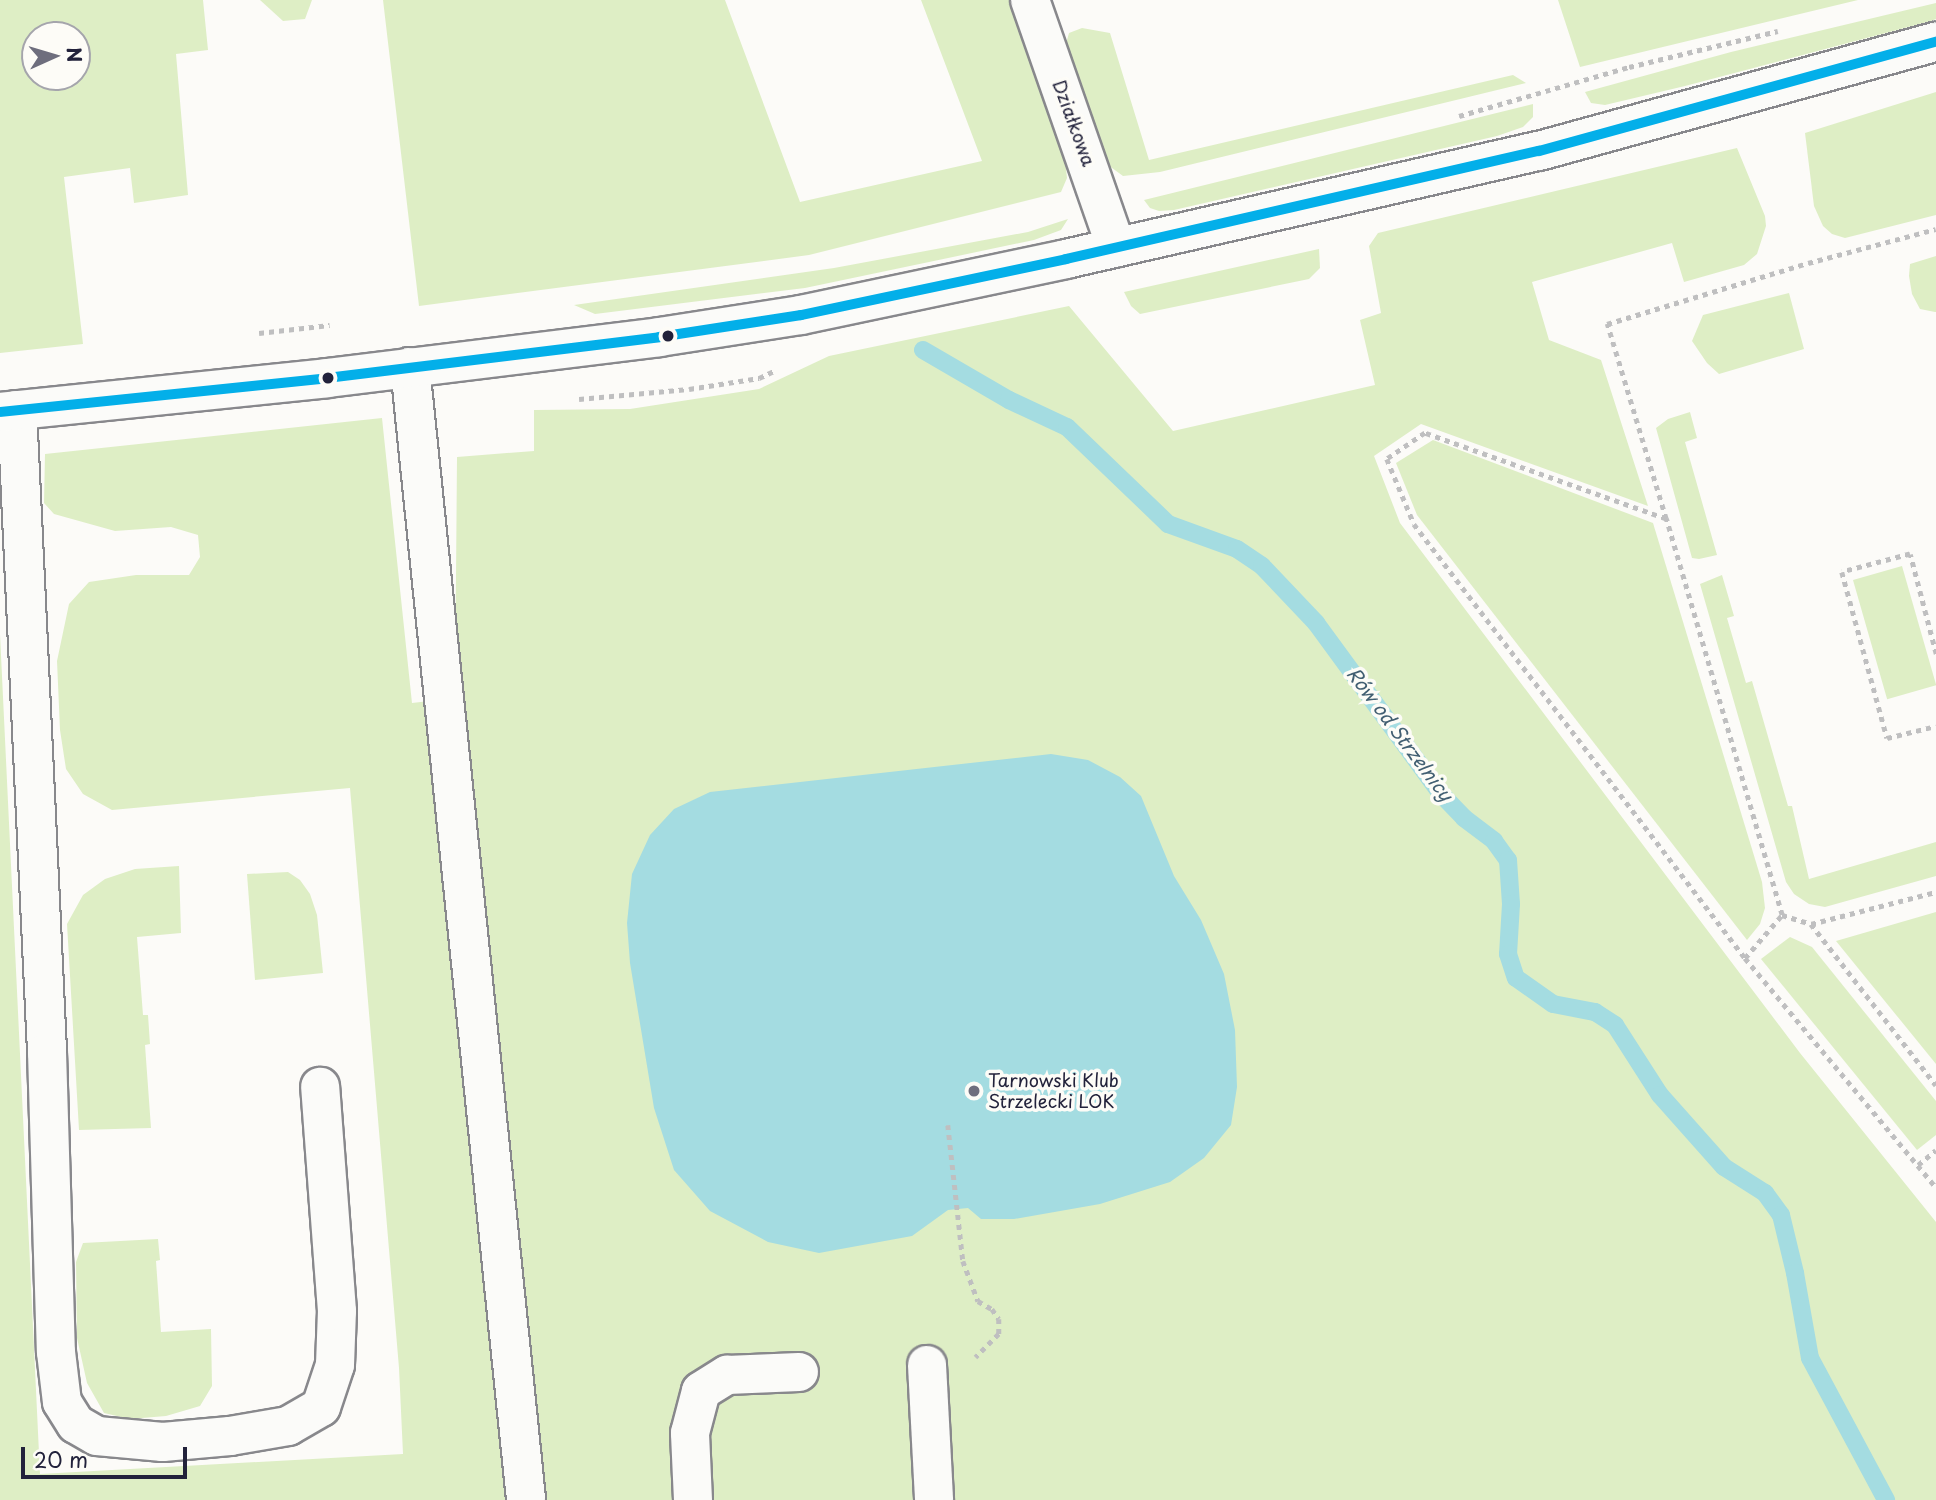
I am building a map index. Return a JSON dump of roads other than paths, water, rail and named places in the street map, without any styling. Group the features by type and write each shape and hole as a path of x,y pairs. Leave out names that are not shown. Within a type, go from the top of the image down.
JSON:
{"street":[{"name":"Działkowa","path":"1030,0 1116,247"},
{"path":"320,1087 337,1311 335,1365 321,1407 288,1426 230,1436 163,1442 97,1436 76,1424 62,1402 56,1352 47,1052 8,411 659,337 800,315 1539,151 1936,42"},
{"path":"410,367 526,1500"},
{"path":"927,1365 934,1500"},
{"path":"693,1500 690,1433 701,1391 727,1375 799,1372"}],"water":[{"path":"1051,754 1088,760 1120,777 1141,796 1174,876 1201,920 1224,974 1235,1030 1237,1087 1231,1125 1204,1158 1170,1182 1100,1204 1014,1219 981,1219 968,1208 948,1210 912,1236 819,1253 768,1242 710,1211 674,1170 654,1108 630,963 627,923 632,874 650,835 674,809 710,792"}],"waterway":[{"name":"Rów od Strzelnicy","path":"923,350 1009,400 1067,427 1168,524 1237,549 1262,566 1316,623 1442,795 1464,818 1494,841 1508,860 1511,904 1508,954 1516,978 1553,1004 1595,1012 1615,1025 1660,1095 1724,1167 1765,1193 1781,1215 1795,1273 1810,1358 1886,1500"}],"place":[{"name":"Tarnowski Klub Strzelecki LOK","path":"974,1091"}]}
